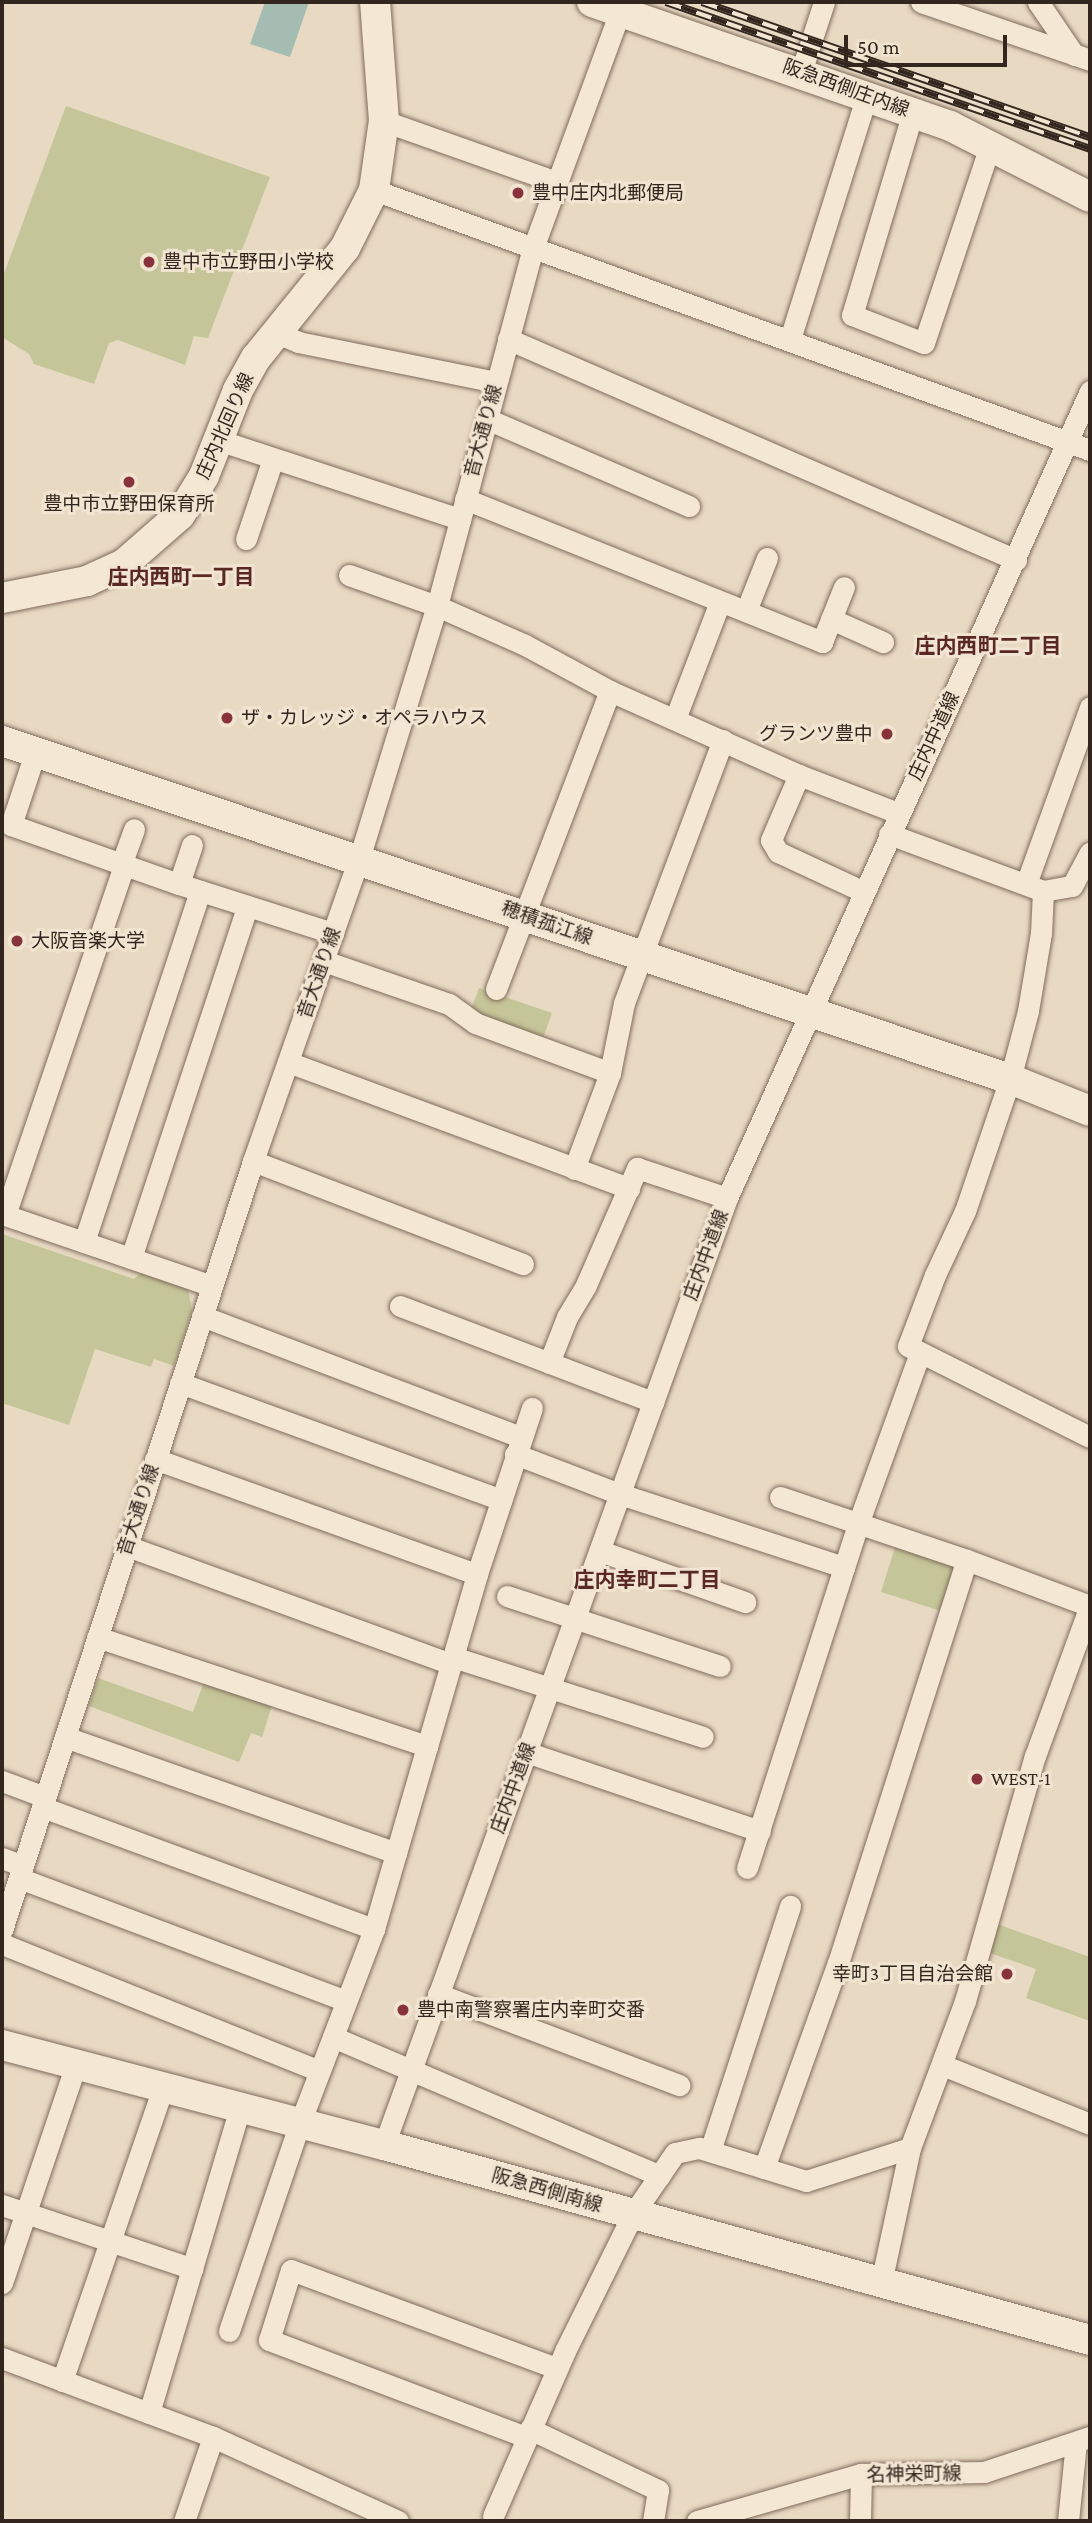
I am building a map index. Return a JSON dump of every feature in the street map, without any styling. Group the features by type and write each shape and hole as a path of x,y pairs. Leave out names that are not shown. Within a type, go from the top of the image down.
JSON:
{"street":[{"name":"庄内北回り線","path":"2,598 87,581 124,564 180,515 204,476 238,390 275,332 345,248 374,190 384,121 374,2"},
{"name":"阪急西側庄内線","path":"592,2 801,72 950,126 1090,197"},
{"path":"801,72 824,2"},
{"path":"920,2 1082,57"},
{"path":"1038,2 1082,57"},
{"name":"音大通り線","path":"2,1930 253,1161 359,859 437,606 533,248 620,11"},
{"path":"790,339 867,95"},
{"path":"913,112 852,315 923,342 990,146"},
{"path":"384,121 556,182"},
{"path":"374,190 1090,450"},
{"path":"275,332 298,342 496,382"},
{"path":"508,339 1016,560"},
{"name":"庄内中道線","path":"384,2145 727,1198 1090,391"},
{"path":"486,419 689,506"},
{"path":"218,440 274,459 463,509 747,611 822,642 845,587"},
{"path":"246,539 274,459"},
{"path":"747,611 766,558"},
{"path":"349,575 437,606 526,645 610,691 799,775 898,813"},
{"path":"675,719 720,602"},
{"path":"831,619 883,642"},
{"path":"496,989 522,915 610,691"},
{"path":"1090,707 1035,888 1041,933 1028,1011 1010,1079 965,1211 935,1275 908,1346 1090,1437"},
{"path":"573,1169 610,1073 624,1003 723,740"},
{"name":"穂積菰江線","path":"2,741 1010,1079 1090,1111"},
{"path":"35,752 11,825 247,907 333,933"},
{"path":"799,775 771,840 778,852 864,892"},
{"path":"134,828 3,1214 212,1286"},
{"path":"889,834 1035,888 1072,886 1090,852"},
{"path":"179,884 192,845"},
{"path":"84,1242 200,891"},
{"path":"131,1258 247,907"},
{"path":"324,961 449,1003 475,1023 610,1073"},
{"path":"288,1062 629,1188"},
{"path":"253,1161 523,1264"},
{"path":"550,1363 567,1317 586,1285 637,1168 727,1198"},
{"path":"400,1306 653,1402"},
{"path":"202,1316 518,1445 620,1494 844,1567"},
{"path":"747,1868 858,1524 920,1353"},
{"path":"180,1383 501,1500"},
{"path":"229,2331 300,2123 374,1929 477,1574 532,1408"},
{"path":"155,1459 477,1574"},
{"path":"780,1497 967,1560 1090,1606 1035,1756 965,2001 910,2148 881,2283"},
{"path":"127,1546 452,1661 703,1737"},
{"path":"600,1551 745,1602"},
{"path":"764,2168 838,1963 967,1560"},
{"path":"507,1596 720,1666"},
{"path":"97,1636 427,1746"},
{"path":"65,1737 396,1853"},
{"path":"526,1752 760,1832"},
{"path":"2,1781 44,1802 374,1929"},
{"path":"2,1858 21,1872 346,2001"},
{"path":"710,2151 790,1906"},
{"path":"2,1944 320,2071"},
{"path":"439,1994 679,2085"},
{"path":"332,2037 660,2176"},
{"name":"阪急西側南線","path":"2,2045 384,2145 1090,2340"},
{"path":"2,2283 76,2064"},
{"path":"942,2065 1090,2124"},
{"path":"62,2381 163,2087"},
{"path":"149,2413 240,2107"},
{"path":"495,2519 556,2368 633,2214 675,2153 699,2148 806,2181 910,2148"},
{"path":"2,2205 192,2269"},
{"path":"556,2368 290,2270 269,2340 528,2433 658,2490 653,2521"},
{"path":"2,2358 214,2437 398,2521"},
{"path":"184,2521 214,2437"},
{"path":"1068,2521 1083,2440"},
{"name":"名神栄町線","path":"697,2521 862,2474 984,2473 1083,2440"},
{"path":"860,2521 862,2474"}],"green space":[{"path":"66,106 270,177 208,338 194,336 185,365 118,340 109,343 94,384 34,364 29,354 2,337 2,279"},
{"path":"479,988 552,1013 542,1041 498,1026 472,1007"},
{"path":"2,1234 134,1279 142,1272 188,1288 192,1311 174,1366 154,1359 151,1367 95,1349 69,1425 2,1403"},
{"path":"897,1541 956,1567 941,1611 881,1592"},
{"path":"98,1678 193,1712 205,1679 273,1702 262,1737 251,1733 239,1762 89,1706"},
{"path":"994,1923 1090,1957 1090,2021 1026,1998 1036,1969 984,1951"}],"shaded area":[{"path":"265,2 309,2 290,57 250,44"}],"railway":[{"path":"666,2 1090,149"},
{"path":"702,2 1090,137"}],"place":[{"name":"豊中庄内北郵便局","path":"518,193"},
{"name":"豊中市立野田小学校","path":"149,262"},
{"name":"豊中市立野田保育所","path":"129,482"},
{"name":"ザ・カレッジ・オペラハウス","path":"227,718"},
{"name":"グランツ豊中","path":"887,734"},
{"name":"大阪音楽大学","path":"17,941"},
{"name":"WEST-1","path":"977,1779"},
{"name":"幸町3丁目自治会館","path":"1007,1974"},
{"name":"豊中南警察署庄内幸町交番","path":"403,2010"}],"district":[{"name":"庄内西町一丁目","path":"181,577"},
{"name":"庄内西町二丁目","path":"988,646"},
{"name":"庄内幸町二丁目","path":"647,1580"}]}
